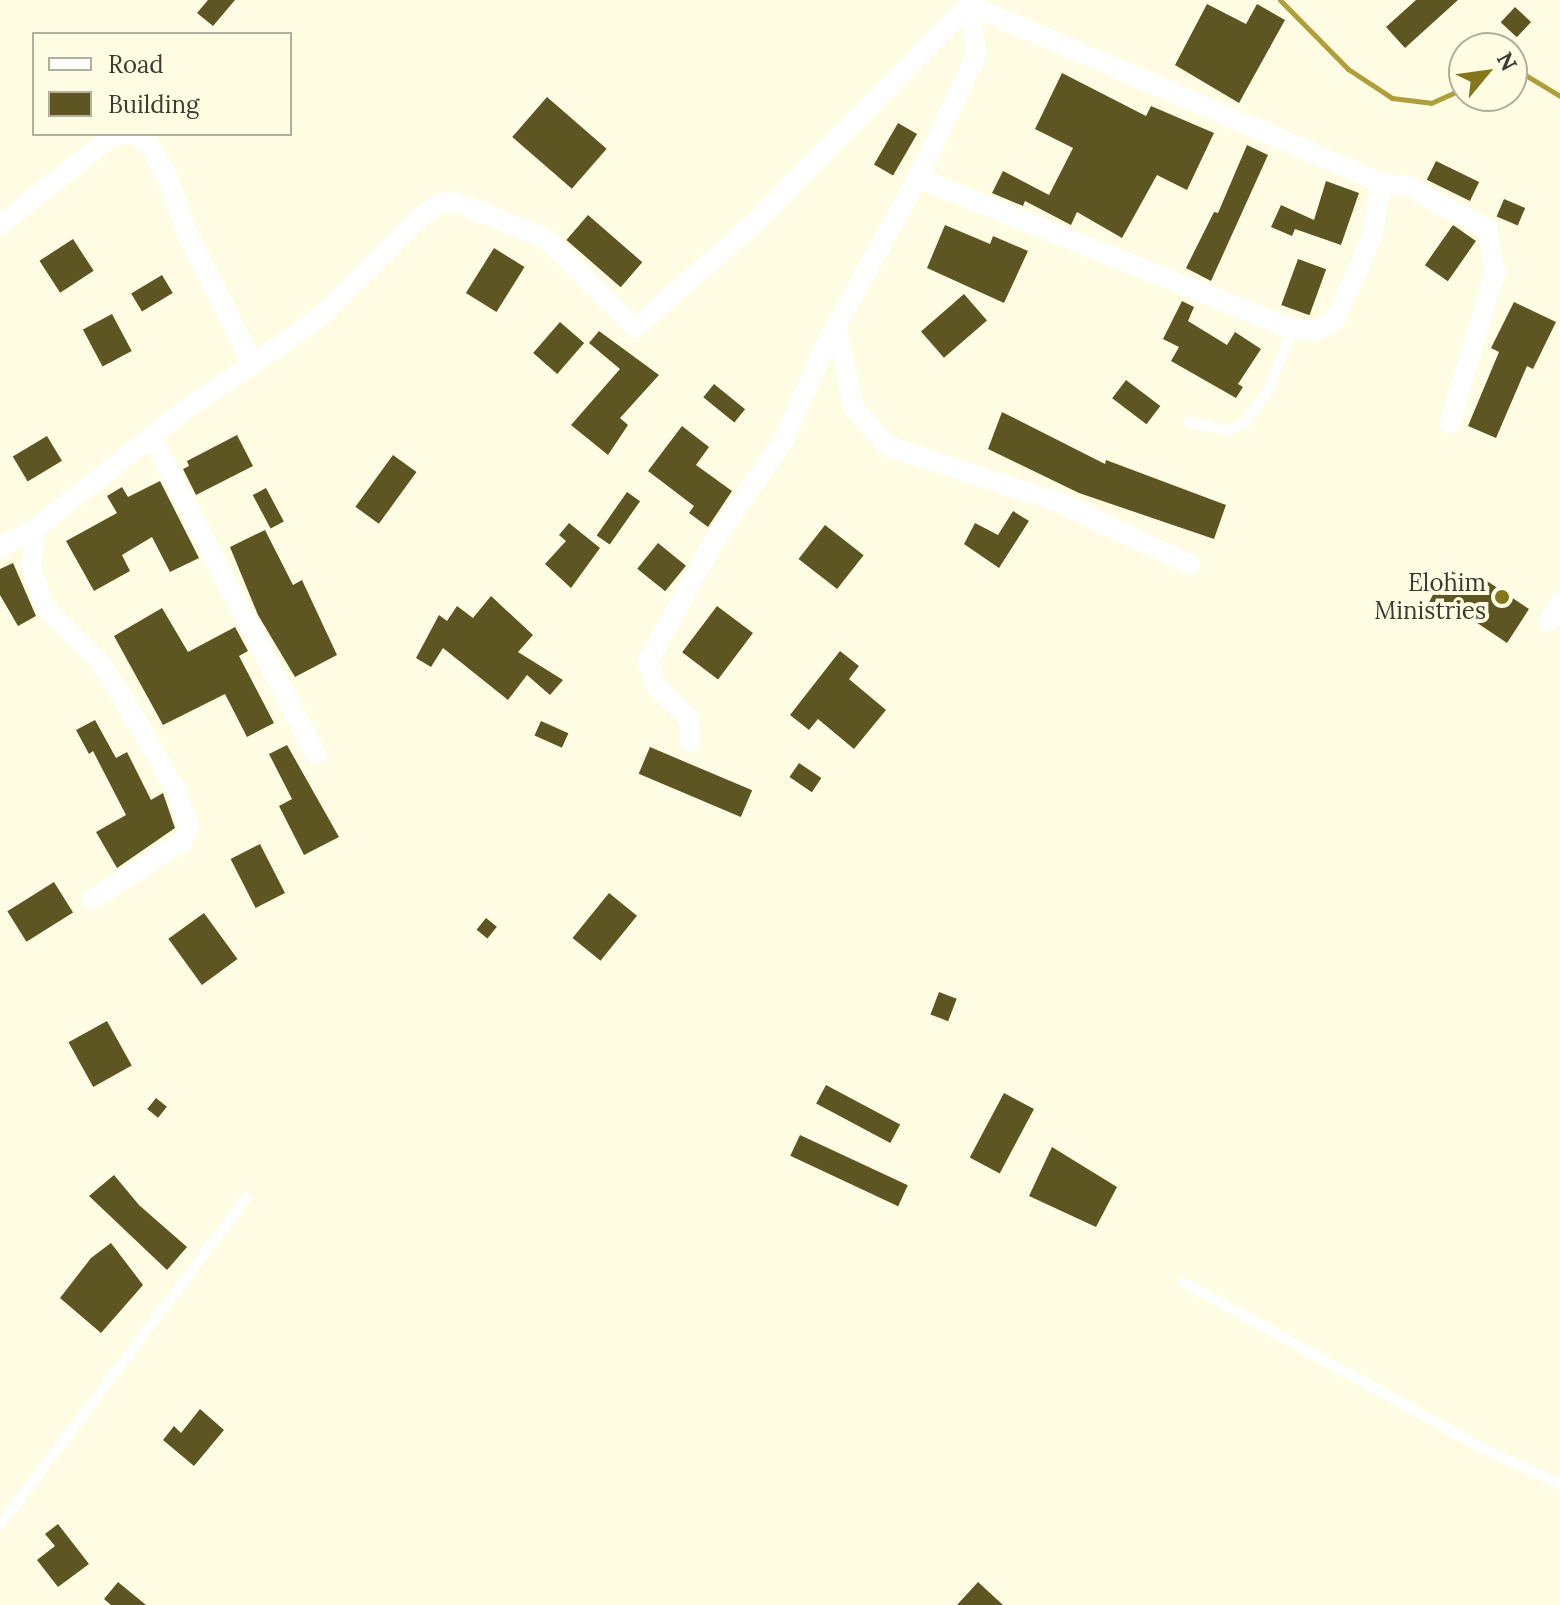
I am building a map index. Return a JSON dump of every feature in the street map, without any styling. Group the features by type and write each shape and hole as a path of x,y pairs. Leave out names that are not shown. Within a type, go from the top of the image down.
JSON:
{"street":[{"path":"690,742 689,719 656,687 648,661 714,541 784,439 836,326 918,178 976,56 972,3"},
{"path":"972,3 1381,183 1407,186 1487,229 1494,251 1495,272 1450,423"},
{"path":"0,548 36,528 152,438 321,316 423,215 440,203 455,202 547,239 635,328 750,227 972,3"},
{"path":"0,225 112,136"},
{"path":"134,136 149,145 165,171 188,235 253,364"},
{"path":"918,178 1292,329 1313,331 1334,321 1372,238 1381,183"},
{"path":"836,326 854,408 887,446 1061,503 1190,565"},
{"path":"152,438 316,755"},
{"path":"36,528 31,569 45,607 99,661 177,792 189,829 183,841 92,899"},
{"path":"1549,621 1560,602"}],"lane":[{"path":"1188,422 1230,431 1245,422 1270,387 1292,329"},
{"path":"0,1525 246,1198"},
{"path":"1183,1282 1474,1444 1560,1484"}],"building":[{"path":"208,0 235,0 213,26 197,13"},
{"path":"1416,0 1458,0 1405,48 1386,27"},
{"path":"1207,4 1246,24 1257,4 1285,20 1239,103 1175,65"},
{"path":"1515,7 1531,22 1522,32 1511,32 1501,22"},
{"path":"1062,73 1146,116 1151,106 1214,133 1187,190 1157,175 1122,238 1077,212 1071,225 1025,201 1023,206 992,193 1003,171 1049,195 1073,148 1035,129"},
{"path":"547,97 607,149 572,189 512,137"},
{"path":"898,123 917,134 893,176 874,165"},
{"path":"1247,145 1268,155 1211,281 1186,268 1214,212 1218,213"},
{"path":"1436,161 1479,182 1470,201 1427,180"},
{"path":"1326,181 1359,193 1341,245 1295,229 1292,236 1271,227 1281,205 1314,220"},
{"path":"1504,199 1525,208 1518,225 1497,216"},
{"path":"588,215 642,262 621,287 566,240"},
{"path":"945,225 990,244 993,236 1028,251 1004,303 927,268"},
{"path":"1453,225 1476,241 1448,281 1425,265"},
{"path":"73,239 94,271 60,293 39,261"},
{"path":"494,248 525,267 496,312 466,293"},
{"path":"1298,259 1326,269 1309,315 1281,305"},
{"path":"162,275 173,293 142,312 131,294"},
{"path":"964,294 987,320 944,358 921,331"},
{"path":"1182,301 1194,307 1188,321 1227,345 1235,332 1261,349 1238,384 1243,387 1236,398 1171,361 1179,347 1163,339"},
{"path":"1514,302 1556,322 1533,369 1527,366 1496,438 1468,426 1499,352 1491,348"},
{"path":"112,314 132,351 103,367 83,329"},
{"path":"560,322 584,343 557,374 533,353"},
{"path":"599,331 659,375 620,418 628,425 608,455 571,425 620,369 589,343"},
{"path":"1126,380 1160,406 1146,424 1112,398"},
{"path":"714,384 745,409 734,422 703,397"},
{"path":"1002,412 1105,464 1106,460 1226,505 1214,539 1079,493 988,449"},
{"path":"682,426 709,447 696,465 732,491 708,527 689,513 694,506 648,471"},
{"path":"237,435 253,466 196,495 183,469 189,466 187,461"},
{"path":"47,436 62,461 28,481 13,457"},
{"path":"393,455 416,472 379,524 355,507"},
{"path":"160,481 199,558 170,572 152,537 122,555 130,571 94,591 66,541 117,513 107,496 122,487 128,497"},
{"path":"266,488 284,522 271,529 253,495"},
{"path":"627,492 640,501 610,545 597,535"},
{"path":"1013,511 1029,521 999,568 964,544 975,523 998,535"},
{"path":"569,523 600,548 571,588 545,564 566,541 559,535"},
{"path":"825,525 864,555 837,589 799,559"},
{"path":"265,530 293,585 302,580 337,655 295,677 258,615 230,547"},
{"path":"658,543 686,566 665,591 637,569"},
{"path":"13,563 36,616 18,626 0,595 0,569"},
{"path":"1447,568 1478,588 1484,579 1529,609 1507,643 1449,604 1438,618 1426,608"},
{"path":"491,596 533,635 518,652 563,680 550,695 527,675 508,700 443,648 431,667 416,658 439,615 447,621 457,606 473,618"},
{"path":"717,606 753,633 718,679 682,652"},
{"path":"162,608 188,652 235,627 248,651 239,656 274,723 247,737 225,694 163,725 114,636"},
{"path":"840,651 859,666 849,679 886,710 854,749 818,719 809,730 790,715"},
{"path":"95,720 116,758 127,752 151,800 163,793 175,828 117,868 96,832 126,815 93,751 89,754 76,730"},
{"path":"541,721 568,733 562,748 534,736"},
{"path":"287,745 339,837 304,855 279,806 292,799 269,754"},
{"path":"650,747 752,790 741,817 639,774"},
{"path":"799,763 821,778 812,792 789,777"},
{"path":"260,844 285,893 256,908 231,859"},
{"path":"54,882 73,913 26,942 7,911"},
{"path":"609,893 637,916 600,961 572,938"},
{"path":"204,913 238,959 202,985 168,939"},
{"path":"486,918 497,927 487,938 477,930"},
{"path":"939,992 957,999 948,1021 930,1014"},
{"path":"107,1021 132,1066 93,1087 69,1042"},
{"path":"826,1085 900,1124 890,1143 816,1104"},
{"path":"1004,1093 1034,1109 1000,1173 970,1157"},
{"path":"156,1098 167,1107 158,1118 147,1109"},
{"path":"800,1135 908,1185 898,1206 790,1156"},
{"path":"1052,1147 1117,1187 1096,1227 1029,1196"},
{"path":"114,1175 139,1205 187,1247 167,1270 89,1196"},
{"path":"111,1243 143,1285 101,1333 60,1298 91,1258"},
{"path":"200,1409 224,1430 194,1466 163,1440 174,1426 181,1433"},
{"path":"58,1524 89,1564 58,1587 37,1560 55,1546 45,1534"},
{"path":"118,1582 146,1605 111,1605 104,1599"},
{"path":"978,1582 1003,1605 957,1605"}],"waterway":[{"path":"1280,0 1348,69 1392,98 1431,103 1448,95"},
{"path":"1528,77 1560,96"}],"place":[{"name":"Elohim Ministries","path":"1502,597"}]}
